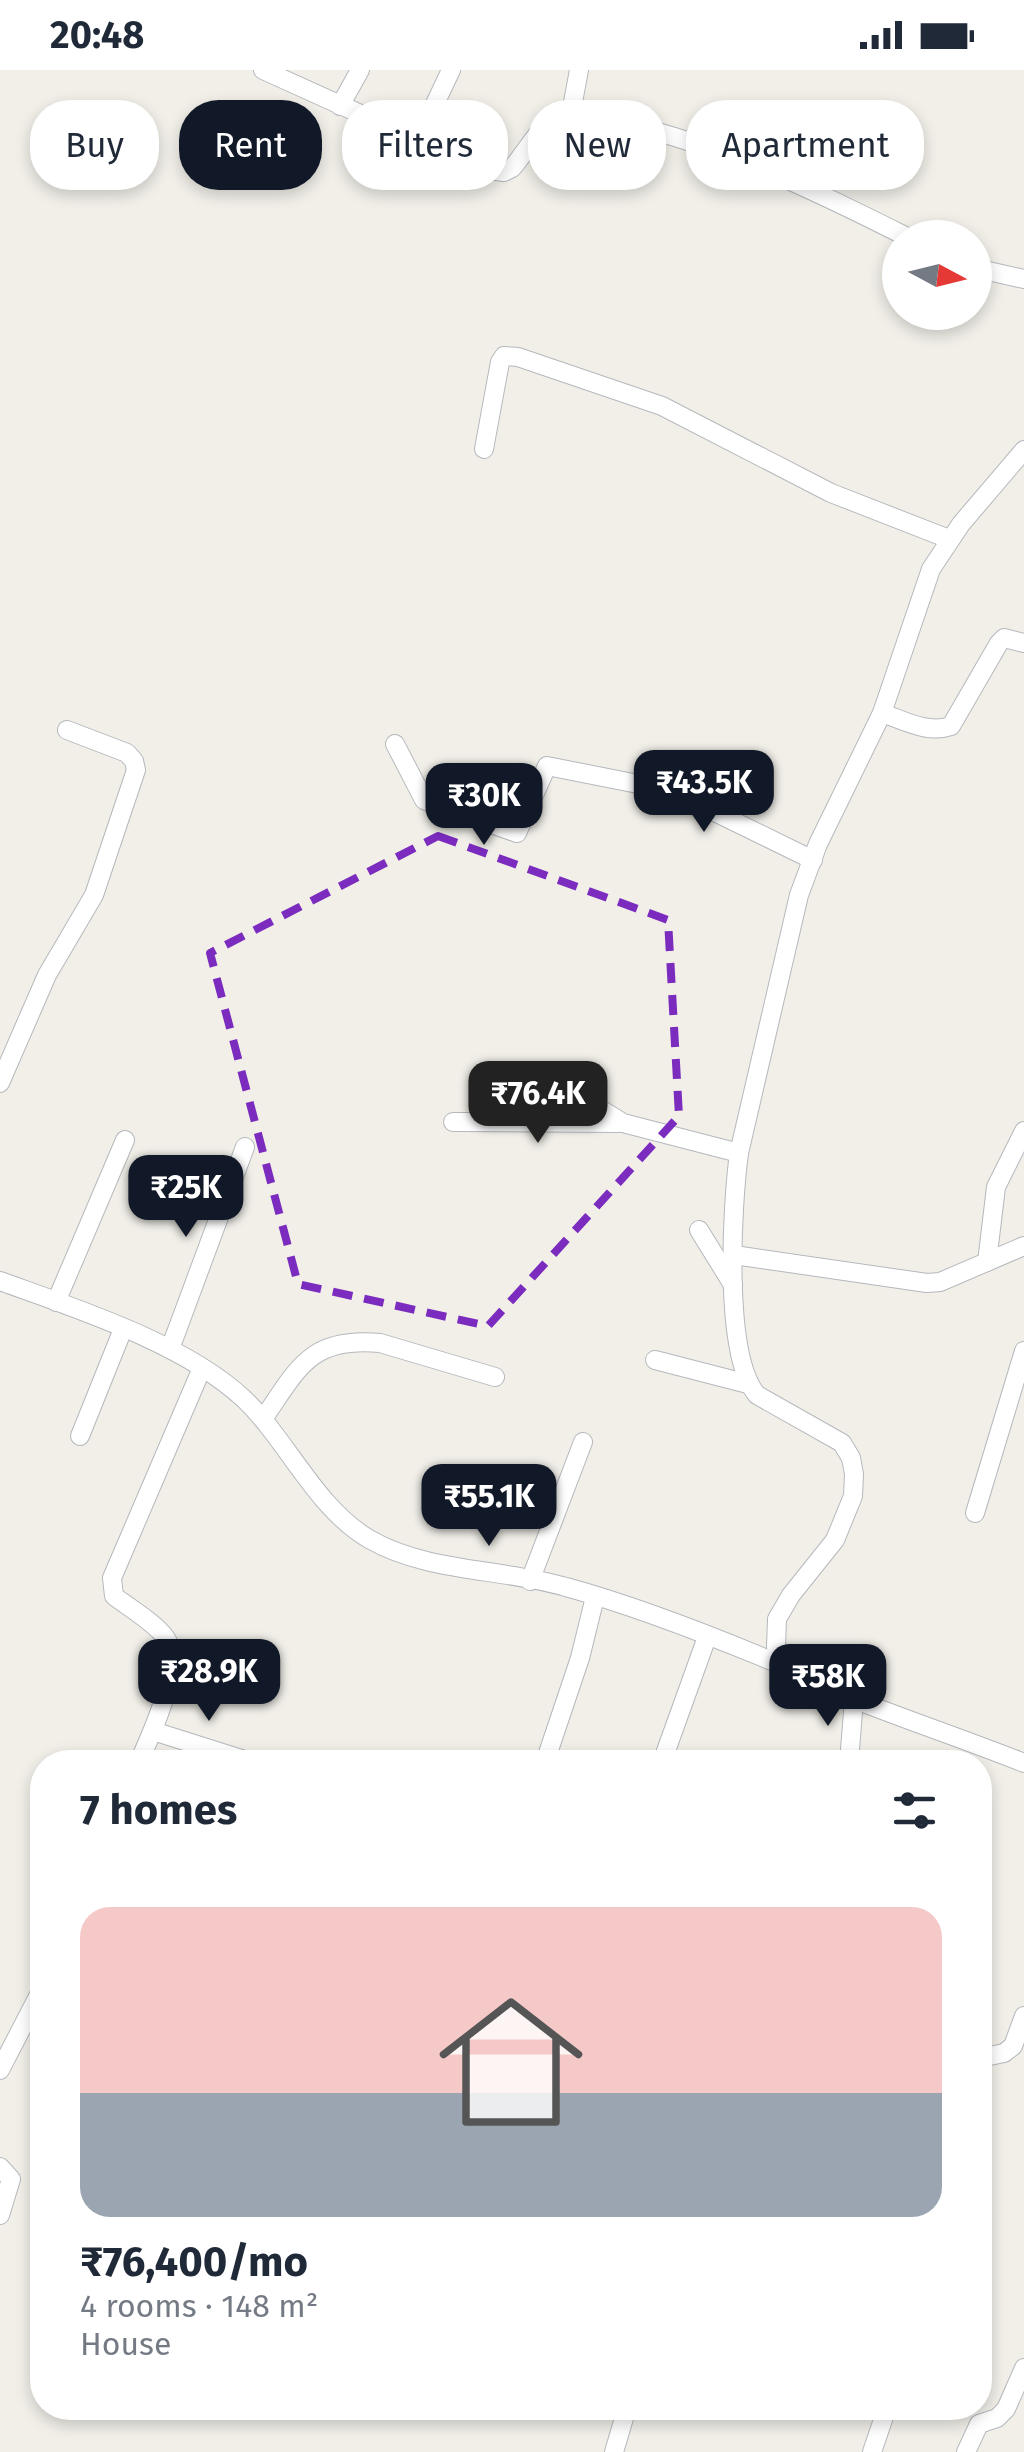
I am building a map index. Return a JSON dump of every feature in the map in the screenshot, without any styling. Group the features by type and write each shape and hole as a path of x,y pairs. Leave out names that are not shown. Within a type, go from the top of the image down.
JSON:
{"street":[{"path":"263,70 340,106 360,70"},
{"path":"437,100 451,70"},
{"path":"573,100 579,70"},
{"path":"666,135 747,163 882,225"},
{"path":"508,170 528,149"},
{"path":"992,272 1024,279"},
{"path":"484,448 500,362 504,356 518,357 662,406 831,493 950,538"},
{"path":"784,1666 776,1647 776,1619 790,1595 835,1540 853,1496 854,1474 842,1443 757,1395 748,1384 741,1362 734,1286 738,1153 798,895 812,860 882,713 931,568 950,538 1024,450"},
{"path":"882,713 927,728 952,726 999,643 1004,638 1024,644"},
{"path":"0,1083 47,975 94,895 136,770 127,754 66,730"},
{"path":"395,744 424,800 516,834 547,766 653,787 686,798 812,860"},
{"path":"552,1079 623,1122 738,1153"},
{"path":"454,1122 623,1122"},
{"path":"987,1262 996,1187 1024,1131"},
{"path":"56,1302 125,1140"},
{"path":"170,1349 244,1147"},
{"path":"699,1230 734,1286"},
{"path":"734,1255 927,1283 940,1282 1024,1246"},
{"path":"0,1282 170,1349 202,1368 263,1418 336,1512 366,1537 391,1550 459,1568 564,1586 594,1596 784,1666 822,1687 989,1750"},
{"path":"80,1436 123,1329"},
{"path":"263,1418 311,1354 362,1341 380,1342 495,1377"},
{"path":"975,1513 1024,1350"},
{"path":"656,1360 748,1384"},
{"path":"145,1750 165,1701 170,1644 163,1634 114,1596 111,1587 202,1368"},
{"path":"530,1581 583,1442"},
{"path":"549,1750 580,1658 594,1596"},
{"path":"666,1750 707,1637"},
{"path":"850,1750 854,1699"},
{"path":"153,1730 214,1750"},
{"path":"992,1751 1024,1763"},
{"path":"0,2070 30,2011"},
{"path":"992,2056 1013,2046 1024,2016"},
{"path":"0,2168 11,2178 0,2215"},
{"path":"992,2420 1006,2410 1024,2368"},
{"path":"614,2452 623,2420"},
{"path":"872,2452 882,2420"},
{"path":"966,2452 979,2424 991,2420"}],"highlighted area":[{"path":"438,836 668,920 679,1116 488,1326 298,1284 210,953"}]}
